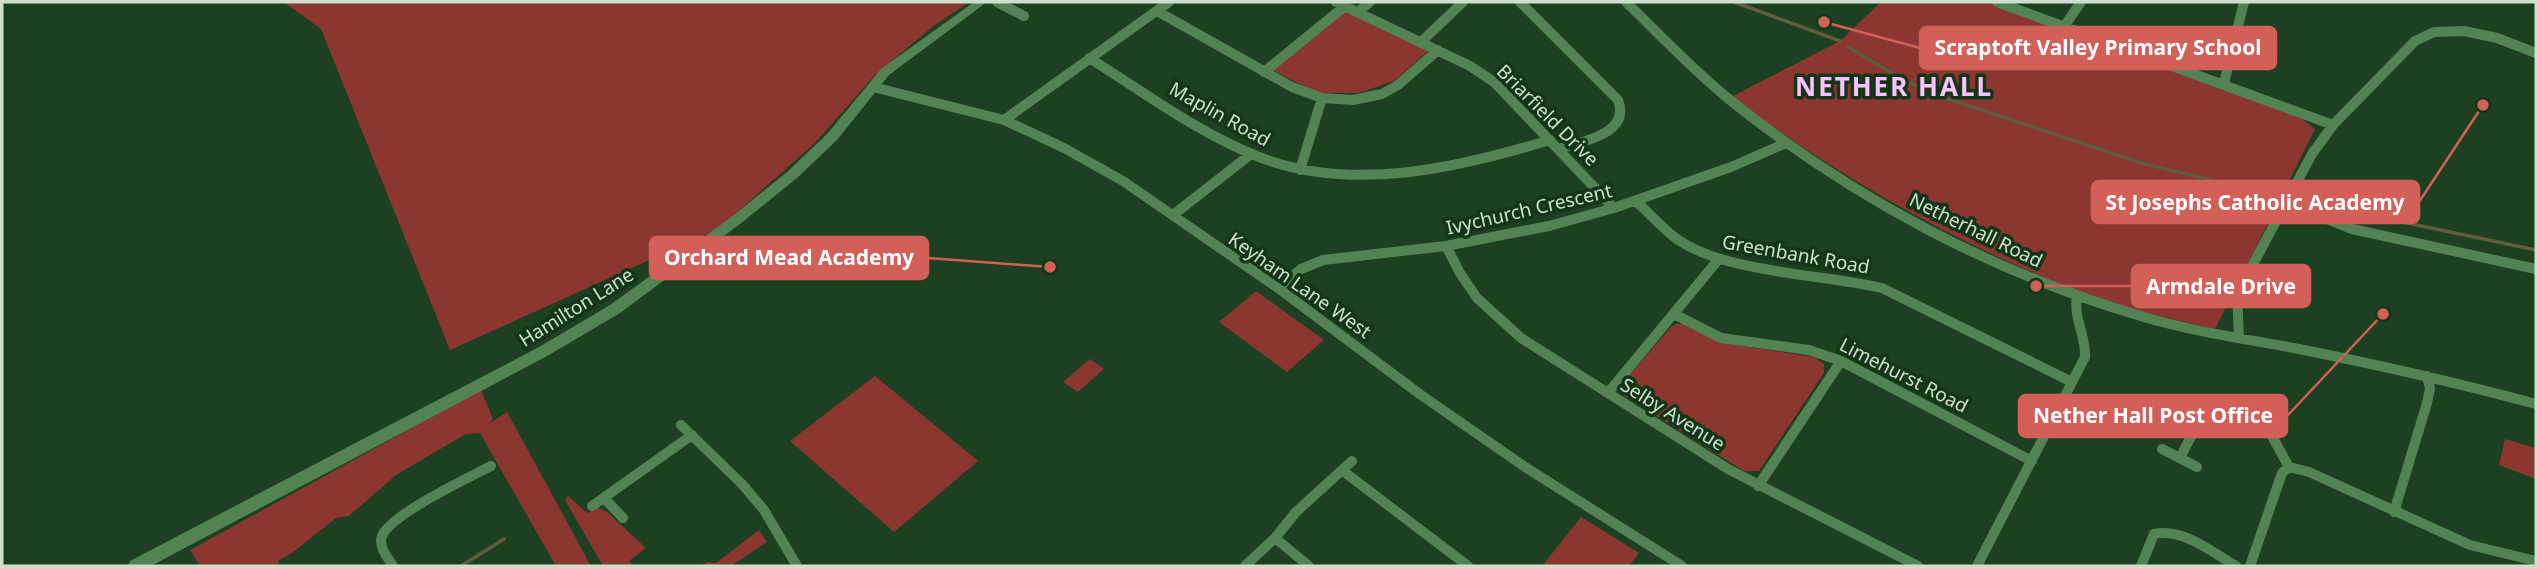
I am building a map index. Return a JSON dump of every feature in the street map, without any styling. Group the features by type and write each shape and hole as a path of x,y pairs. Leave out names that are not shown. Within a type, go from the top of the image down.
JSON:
{"street":[{"name":"Hamilton Lane","path":"136,566 580,332 682,261 792,175 832,137 873,87 904,55 981,2"},
{"path":"997,2 1024,16"},
{"path":"1004,120 1169,2"},
{"path":"1358,12 1370,2"},
{"path":"1421,42 1463,2"},
{"path":"1520,2 1618,100 1622,109 1622,118 1613,128 1559,149"},
{"name":"Netherhall Road","path":"1626,2 1707,80 1786,143 1905,216 2029,276 2077,296 2148,318 2427,376 2536,404"},
{"path":"1997,2 2333,125"},
{"path":"2063,28 2081,2"},
{"path":"2224,83 2244,2"},
{"path":"1264,72 1340,4"},
{"name":"Briarfield Drive","path":"1340,4 1470,66 1494,82 1614,208"},
{"path":"1157,10 1264,72 1300,91 1322,98 1353,100 1382,94 1405,80 1438,50"},
{"path":"2239,337 2237,294 2285,202 2333,125 2415,41 2428,34 2447,31 2475,33 2536,53"},
{"name":"Maplin Road","path":"1089,58 1251,153 1300,170 1339,175 1384,174 1476,159 1550,140"},
{"name":"Keyham Lane West","path":"873,87 1004,120 1064,148 1123,181 1227,256 1278,288 1503,452 1682,566"},
{"path":"1300,170 1322,98"},
{"name":"Ivychurch Crescent","path":"1278,288 1301,269 1322,260 1446,246 1549,226 1614,208 1731,167 1786,143"},
{"path":"1173,215 1251,153"},
{"name":"Greenbank Road","path":"1637,201 1678,239 1718,260 1848,280 1882,288 2072,382"},
{"path":"2285,202 2352,229 2536,269"},
{"name":"Selby Avenue","path":"1446,246 1465,284 1496,318 1521,338 1758,486 1918,566"},
{"path":"1608,393 1718,260"},
{"path":"1976,566 2086,352 2074,313 2077,296"},
{"name":"Limehurst Road","path":"1674,314 1721,338 1809,350 1841,361 2032,461"},
{"path":"1758,486 1841,361"},
{"path":"2394,512 2427,403 2430,388 2427,376"},
{"path":"2180,458 2201,416 2211,414 2260,424 2270,429 2281,457 2289,467 2309,472 2394,512 2512,561 2536,561"},
{"path":"681,425 742,484 764,510 797,566"},
{"path":"592,506 692,435"},
{"path":"2162,449 2197,467"},
{"path":"1245,566 1275,538 1296,512 1352,461"},
{"path":"393,566 381,546 383,533 389,526 491,466"},
{"path":"2250,566 2282,473 2289,467"},
{"path":"1343,471 1468,566"},
{"path":"471,476 480,487"},
{"path":"604,498 623,518"},
{"path":"2141,566 2154,534 2164,531 2176,534 2236,566"},
{"path":"1275,538 1309,566"}],"shaded area":[{"path":"284,2 969,2 932,27 875,75 815,143 718,229 450,350 321,29"},
{"path":"1881,2 1986,2 2297,115 2315,129 2215,329 2098,299 1988,252 1857,182 1731,97 1840,41"},
{"path":"1345,11 1428,51 1394,81 1359,93 1317,93 1273,70"},
{"path":"1256,291 1324,340 1287,372 1219,322"},
{"path":"1685,324 1730,344 1814,357 1824,364 1824,373 1759,471 1744,471 1623,395 1620,386 1672,326"},
{"path":"1090,359 1104,369 1078,392 1063,382"},
{"path":"875,376 978,461 894,532 790,441"},
{"path":"481,390 493,419 489,424 507,412 591,566 556,566 480,433 466,434 396,475 349,516 336,518 278,561 280,566 200,566 190,550"},
{"path":"2505,439 2536,448 2536,479 2499,465"},
{"path":"568,496 587,513 598,508 606,511 646,548 629,561 633,566 603,566 565,500"},
{"path":"1581,517 1639,553 1629,566 1542,566"},
{"path":"759,530 767,542 731,566 701,566 707,562 716,563"}],"waterway":[{"path":"1734,2 1840,41"},
{"path":"1848,47 1907,82 1948,99 2145,164 2278,196"},
{"path":"2297,200 2536,250"},
{"path":"461,566 504,539"}],"place":[{"name":"Scraptoft Valley Primary School","path":"1824,22"},
{"name":"St Josephs Catholic Academy","path":"2483,105"},
{"name":"Orchard Mead Academy","path":"1050,267"},
{"name":"Armdale Drive","path":"2036,286"},
{"name":"Nether Hall Post Office","path":"2383,314"}],"district":[{"name":"NETHER HALL","path":"1894,87"}]}
